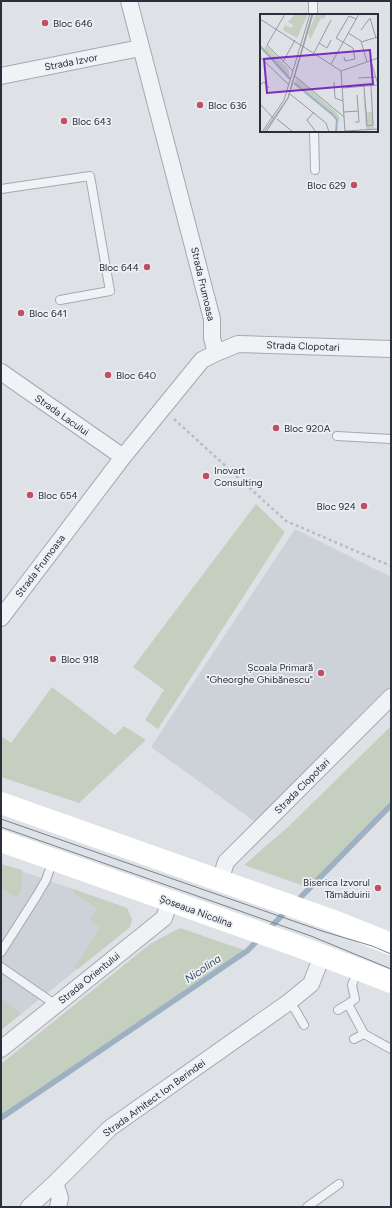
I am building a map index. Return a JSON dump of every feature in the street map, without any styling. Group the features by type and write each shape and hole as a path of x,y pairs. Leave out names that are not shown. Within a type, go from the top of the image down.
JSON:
{"main road":[{"path":"1,803 331,920 391,944"},
{"name":"Șoseaua Nicolina","path":"1,841 300,947 391,982"}],"street":[{"name":"Strada Frumoasa","path":"1,618 162,408 202,360 216,353 212,338 212,319 197,256 140,48 129,1"},
{"name":"Strada Izvor","path":"1,76 140,48"},
{"name":"Strada Clopotari","path":"216,353 238,344 391,349"},
{"name":"Strada Lacului","path":"1,372 123,457"},
{"name":"Strada Clopotari","path":"226,883 226,862 391,697"},
{"name":"Strada Orientului","path":"1,1049 164,918 170,901"},
{"name":"Strada Arhitect Ion Berindei","path":"29,1207 110,1128 289,1002 311,984 322,956"},
{"path":"55,1183 60,1198 58,1207"}],"lane":[{"path":"313,1 313,14"},
{"path":"314,132 315,170"},
{"path":"1,188 90,176 110,291 60,300"},
{"path":"337,436 391,439"},
{"path":"1,952 46,880 54,859"},
{"path":"1,968 56,1004"},
{"path":"338,1010 355,998 352,985 358,969"},
{"path":"289,1002 304,1025"},
{"path":"348,1004 364,1034 391,1049"},
{"path":"354,1040 364,1034"},
{"path":"307,1207 339,1184"}],"path":[{"path":"162,408 286,521 391,566"}],"shaded area":[{"path":"295,529 391,577 391,689 305,775 254,821 151,747"},
{"path":"1,864 127,908 132,919 130,927 1,1030"}],"green space":[{"path":"256,504 285,532 158,729 145,720 164,690 133,667"},
{"path":"52,687 115,735 124,726 146,740 79,803 1,777 1,736 11,743"},
{"path":"391,726 391,805 310,888 244,865 288,827"},
{"path":"1,864 22,870 22,886 17,898 1,888"},
{"path":"73,889 127,908 132,919 130,927 78,969 75,967 100,928 90,920 97,909 73,892"},
{"path":"180,928 247,951 1,1118 1,1064 150,944"},
{"path":"1,999 21,1014 1,1030"}],"waterway":[{"name":"Nicolina","path":"296,902 391,805"},
{"name":"Nicolina","path":"268,930 288,909"},
{"name":"Nicolina","path":"1,1118 247,951 260,938"}],"tram line":[{"path":"1,819 322,931 372,946 391,954"},
{"path":"1,827 311,936 391,969"}],"place":[{"name":"Bloc 646","path":"45,23"},
{"name":"Bloc 636","path":"200,105"},
{"name":"Bloc 643","path":"64,121"},
{"name":"Bloc 629","path":"354,185"},
{"name":"Bloc 644","path":"147,267"},
{"name":"Bloc 641","path":"21,313"},
{"name":"Bloc 640","path":"108,375"},
{"name":"Bloc 920A","path":"276,428"},
{"name":"Inovart Consulting","path":"206,476"},
{"name":"Bloc 654","path":"30,495"},
{"name":"Bloc 924","path":"364,506"},
{"name":"Bloc 918","path":"53,659"},
{"name":"Școala Primară \"Gheorghe Ghibănescu\"","path":"321,673"},
{"name":"Biserica Izvorul Tămăduirii","path":"378,888"}]}
